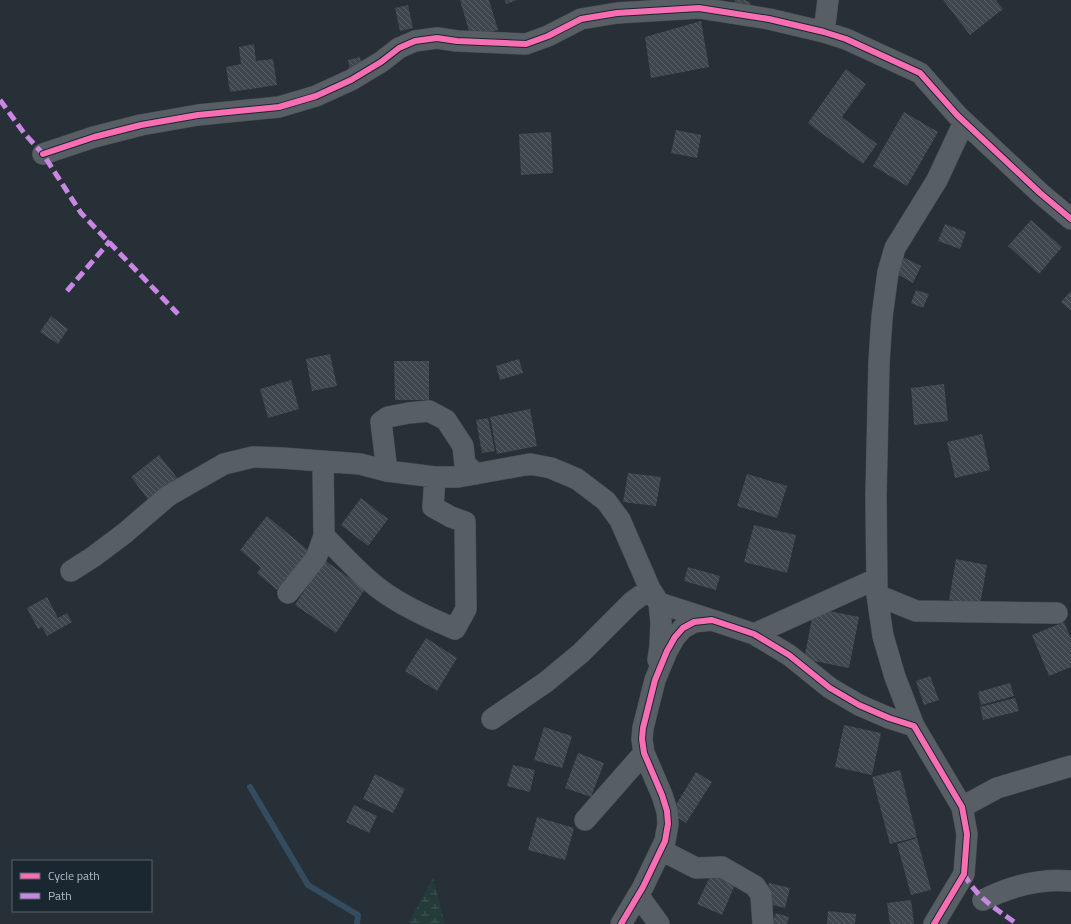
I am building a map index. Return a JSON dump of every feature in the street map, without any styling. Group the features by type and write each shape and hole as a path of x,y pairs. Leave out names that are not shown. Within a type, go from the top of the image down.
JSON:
{"street":[{"path":"824,32 828,0"},
{"path":"43,154 94,137 141,125 198,115 279,107 316,96 351,80 381,62 399,48 415,41 437,38 457,41 526,44 548,36 581,19 617,13 699,8 769,19 824,32 846,39 920,73 964,122 1040,194 1071,219"},
{"path":"934,924 964,874 967,834 962,807 914,726 895,677 883,636 877,587 876,496 879,362 882,317 888,272 894,248 937,180 964,122"},
{"path":"387,471 381,422 388,417 429,411 446,420 463,446 465,464 476,474"},
{"path":"71,571 120,537 168,496 224,464 253,457 360,464 387,471 435,477 458,477 530,464 550,468 577,479 606,501 620,520 654,596 661,622 660,646 655,680 643,728 644,753 662,795 667,811 668,824 665,841 661,850 638,895 620,924"},
{"path":"288,593 316,558 324,536 323,461"},
{"path":"324,536 356,568 388,595 433,620 455,629 466,608 465,522 433,507 435,477"},
{"path":"877,587 916,612 1057,612"},
{"path":"754,634 877,587"},
{"path":"492,719 546,682 581,653 632,602 654,596 712,620 754,634 788,655 830,688 859,705 889,718 914,726"},
{"path":"655,680 667,651 675,637 683,628 694,622 712,620"},
{"path":"585,820 644,753"},
{"path":"962,807 997,788 1071,766"},
{"path":"661,850 696,868 722,867 755,886 761,895 763,924"},
{"path":"983,900 999,892 1023,884 1054,879 1071,881"},
{"path":"638,895 659,924"}],"green space":[{"path":"433,878 445,924 408,924"}],"building":[{"path":"460,0 489,0 498,30 471,38"},
{"path":"505,0 517,0 506,4"},
{"path":"735,0 745,0 761,9 731,11"},
{"path":"943,0 996,0 1003,9 970,35"},
{"path":"408,5 413,28 400,31 395,8"},
{"path":"701,21 709,67 651,78 645,37"},
{"path":"254,44 256,61 273,59 277,85 230,92 226,67 241,64 239,47"},
{"path":"360,57 362,68 350,71 348,60"},
{"path":"846,69 866,84 842,117 877,144 863,164 808,123"},
{"path":"904,112 938,132 907,186 873,166"},
{"path":"676,130 701,135 697,158 671,153"},
{"path":"551,132 553,173 521,175 519,134"},
{"path":"1031,220 1062,247 1039,274 1008,246"},
{"path":"945,224 966,232 960,249 938,241"},
{"path":"903,257 921,266 913,283 895,273"},
{"path":"916,290 929,294 923,308 911,303"},
{"path":"1071,291 1071,311 1061,302"},
{"path":"51,316 68,329 58,344 40,332"},
{"path":"330,354 337,386 312,391 306,359"},
{"path":"519,359 523,373 500,380 496,366"},
{"path":"394,361 429,361 429,400 395,400"},
{"path":"291,380 299,409 268,418 260,389"},
{"path":"944,384 948,421 914,425 911,388"},
{"path":"530,409 537,446 497,454 490,417"},
{"path":"488,418 495,451 482,453 476,420"},
{"path":"982,434 990,470 955,478 947,442"},
{"path":"159,455 178,479 150,502 131,477"},
{"path":"628,473 661,477 656,506 623,502"},
{"path":"747,474 787,486 777,518 737,506"},
{"path":"361,498 388,519 368,546 341,525"},
{"path":"267,516 309,551 277,590 257,573 261,568 240,550"},
{"path":"754,525 796,535 787,573 744,562"},
{"path":"956,559 987,565 980,605 949,600"},
{"path":"324,560 365,589 336,633 295,605"},
{"path":"688,567 720,576 716,590 684,581"},
{"path":"47,597 58,618 67,613 72,622 47,636 42,627 38,629 27,608"},
{"path":"814,608 859,617 849,668 804,659"},
{"path":"1064,622 1071,639 1071,667 1049,676 1032,635"},
{"path":"426,638 457,658 437,691 405,671"},
{"path":"930,676 939,700 924,705 916,681"},
{"path":"1010,683 1014,696 981,705 978,692"},
{"path":"1015,698 1019,711 983,720 980,707"},
{"path":"844,725 881,733 872,775 835,767"},
{"path":"544,727 572,736 562,768 534,760"},
{"path":"578,753 604,763 591,797 565,788"},
{"path":"513,765 535,770 530,792 507,786"},
{"path":"900,770 917,837 890,844 872,777"},
{"path":"696,772 712,782 686,823 671,813"},
{"path":"375,774 405,789 393,813 363,799"},
{"path":"354,805 377,816 369,833 346,822"},
{"path":"537,817 574,828 565,860 528,850"},
{"path":"917,838 931,890 911,895 897,844"},
{"path":"713,870 737,880 722,915 697,904"},
{"path":"769,883 790,888 785,908 764,903"},
{"path":"911,900 914,924 890,924 887,903"},
{"path":"828,911 856,914 855,924 827,924"},
{"path":"776,913 789,917 787,924 772,924"}],"waterway":[{"path":"250,787 308,885 358,915 357,924"}],"marked path":[{"path":"0,100 24,133 43,154 81,213 178,314"},
{"path":"67,291 110,241"},
{"path":"964,874 981,896 1017,924"}],"cycle path":[{"path":"43,154 94,137 141,125 198,115 279,107 316,96 351,80 381,62 399,48 415,41 437,38 457,41 526,44 548,36 581,19 617,13 699,8 769,19 824,32 846,39 920,73 957,115 1040,193 1071,219"},
{"path":"621,924 643,887 665,841 668,824 667,811 662,795 644,753 642,739 643,728 655,680 667,651 675,637 683,628 694,622 712,620 754,634 789,655 830,688 859,705 889,718 914,726 962,807 967,834 964,874 934,924"}]}
